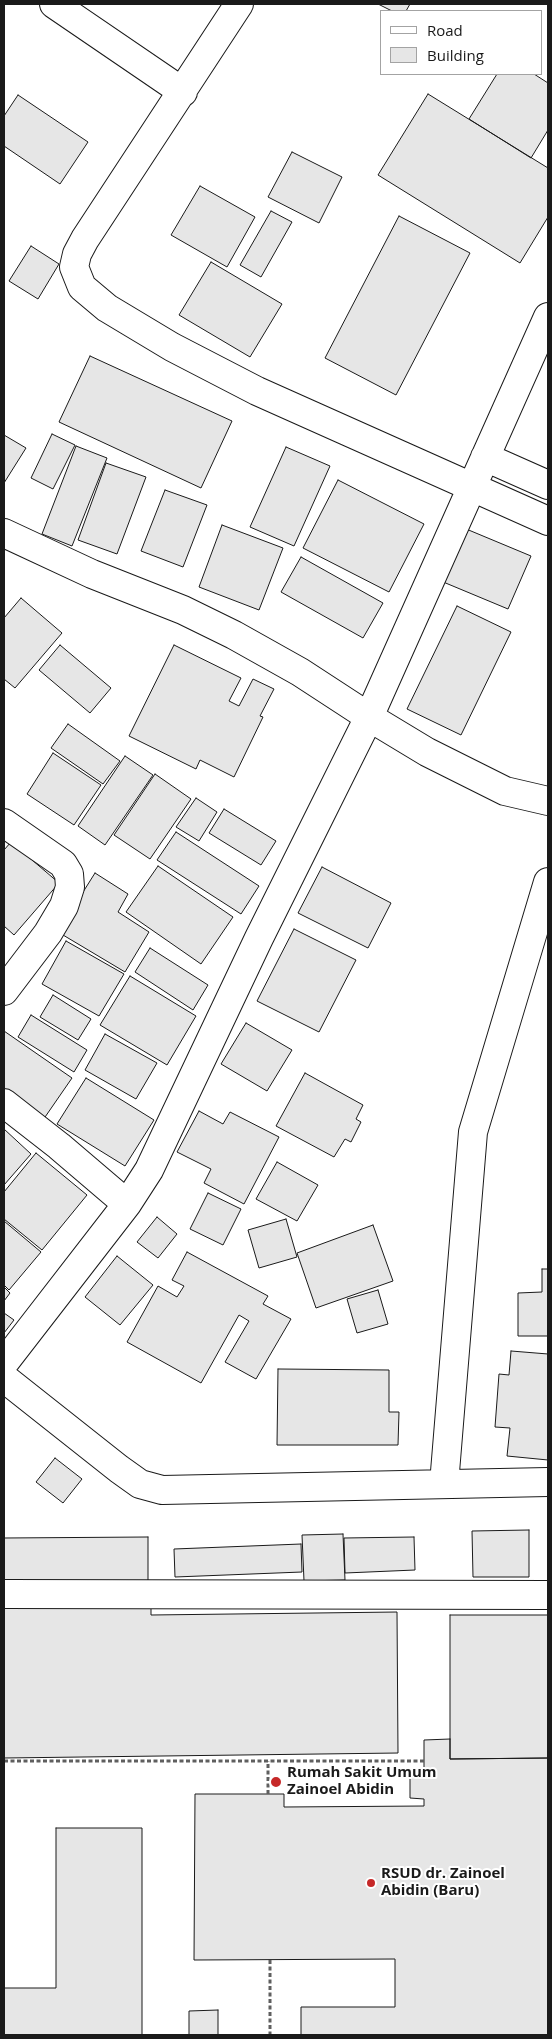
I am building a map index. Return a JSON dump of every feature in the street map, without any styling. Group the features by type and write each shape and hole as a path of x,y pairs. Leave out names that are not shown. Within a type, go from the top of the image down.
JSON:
{"street":[{"path":"54,4 183,92"},
{"path":"239,4 77,254 74,267 82,287 107,308 172,347 257,391 548,521"},
{"path":"4,1363 127,1204 149,1170 259,938 368,717 548,317"},
{"path":"485,457 548,485"},
{"path":"4,533 92,574 183,610 234,635 300,672 368,717 427,752 505,791 548,801"},
{"path":"4,823 63,864 69,874 70,887 64,906 48,933 4,992"},
{"path":"444,1484 473,1132 548,882"},
{"path":"4,1103 59,1146 127,1204"},
{"path":"4,1378 140,1484 162,1490 548,1482"},
{"path":"4,1594 548,1595"}],"path":[{"path":"4,1760 424,1761"},
{"path":"268,1761 268,1794"},
{"path":"270,1960 270,2035"}],"building":[{"path":"378,4 410,4 407,10 390,10"},
{"path":"496,75 536,75 548,83 548,130 531,158 469,119"},
{"path":"428,94 548,168 548,217 520,263 378,175"},
{"path":"18,95 88,142 60,184 4,146 4,116"},
{"path":"292,152 342,177 319,223 268,197"},
{"path":"200,186 255,217 227,267 171,235"},
{"path":"271,211 292,222 261,277 240,265"},
{"path":"399,216 470,253 396,395 325,358"},
{"path":"31,246 59,264 38,299 9,281"},
{"path":"211,262 282,304 250,357 179,315"},
{"path":"90,356 232,421 201,488 59,422"},
{"path":"52,434 75,445 53,489 31,478"},
{"path":"4,435 26,448 4,483"},
{"path":"76,446 107,458 72,546 42,534"},
{"path":"286,447 330,466 294,546 250,527"},
{"path":"106,463 146,477 117,554 78,540"},
{"path":"338,480 424,524 389,592 303,548"},
{"path":"165,490 207,505 183,567 141,551"},
{"path":"222,525 283,548 259,610 199,587"},
{"path":"459,526 531,556 508,609 436,579"},
{"path":"301,557 383,603 363,638 281,592"},
{"path":"21,598 62,633 15,688 4,679 4,618"},
{"path":"457,606 511,632 461,735 407,709"},
{"path":"60,645 111,688 90,713 39,670"},
{"path":"174,645 241,678 229,701 239,706 253,679 274,689 260,716 263,717 234,777 200,760 196,769 129,736"},
{"path":"68,724 120,761 103,784 51,748"},
{"path":"53,753 101,785 74,825 27,794"},
{"path":"125,756 153,775 105,845 78,826"},
{"path":"155,774 191,799 150,859 114,835"},
{"path":"196,798 217,812 199,841 176,827"},
{"path":"224,809 276,841 261,865 209,833"},
{"path":"176,832 259,886 241,914 157,860"},
{"path":"11,842 59,883 14,935 4,926 4,850"},
{"path":"158,866 233,917 201,964 126,912"},
{"path":"322,867 391,903 368,948 298,913"},
{"path":"95,873 128,894 118,912 149,932 125,972 58,932"},
{"path":"294,929 356,960 319,1032 257,1001"},
{"path":"66,941 124,974 99,1016 42,984"},
{"path":"150,948 208,985 193,1010 135,972"},
{"path":"130,976 196,1016 167,1065 100,1025"},
{"path":"53,995 91,1019 78,1040 40,1017"},
{"path":"31,1015 87,1050 74,1072 18,1037"},
{"path":"246,1023 292,1050 267,1091 221,1064"},
{"path":"4,1031 72,1078 43,1120 4,1093"},
{"path":"105,1034 157,1063 136,1099 85,1070"},
{"path":"305,1073 363,1105 356,1119 361,1122 351,1142 345,1139 334,1157 276,1126"},
{"path":"86,1078 154,1120 125,1166 57,1124"},
{"path":"199,1111 223,1124 230,1112 279,1137 244,1204 204,1183 211,1169 177,1152"},
{"path":"4,1129 31,1154 4,1185"},
{"path":"36,1153 87,1195 42,1250 4,1219 4,1192"},
{"path":"277,1162 318,1185 297,1221 256,1199"},
{"path":"208,1193 241,1209 223,1245 190,1229"},
{"path":"157,1217 177,1234 158,1258 137,1242"},
{"path":"286,1219 297,1257 259,1268 248,1230"},
{"path":"4,1221 41,1252 9,1290 4,1285"},
{"path":"373,1225 393,1281 316,1308 297,1253"},
{"path":"187,1252 268,1296 263,1304 291,1319 256,1379 225,1362 249,1321 239,1315 201,1383 127,1342 158,1286 177,1297 184,1286 172,1280"},
{"path":"117,1256 153,1285 120,1325 85,1297"},
{"path":"542,1269 548,1269 548,1336 518,1336 518,1293 542,1292"},
{"path":"4,1287 10,1293 4,1301"},
{"path":"378,1290 388,1324 357,1333 347,1299"},
{"path":"4,1313 14,1320 4,1333"},
{"path":"511,1351 548,1354 548,1460 507,1456 510,1428 495,1427 499,1374 509,1375"},
{"path":"278,1369 389,1370 389,1412 399,1412 398,1445 277,1445"},
{"path":"55,1458 82,1479 63,1503 36,1482"},
{"path":"529,1530 529,1577 473,1577 472,1531"},
{"path":"343,1534 345,1580 304,1581 302,1535"},
{"path":"148,1537 148,1586 4,1587 4,1538"},
{"path":"414,1537 415,1570 345,1573 344,1538"},
{"path":"301,1544 302,1572 175,1577 174,1549"},
{"path":"151,1604 151,1615 397,1612 398,1753 4,1758 4,1606"},
{"path":"450,1615 548,1615 548,1758 450,1759"},
{"name":"RSUD dr. Zainoel Abidin (Baru)","path":"450,1739 450,1759 548,1758 548,2035 301,2035 301,2007 395,2007 395,1959 194,1960 195,1794 284,1794 284,1807 424,1806 424,1799 410,1798 410,1775 424,1775 424,1740"},
{"path":"56,1828 142,1828 142,2035 4,2035 4,1988 56,1988"},
{"path":"218,2010 218,2035 189,2035 189,2011"}],"place":[{"name":"Rumah Sakit Umum Zainoel Abidin","path":"276,1782"},
{"name":"RSUD dr. Zainoel Abidin (Baru)","path":"371,1883"}]}
